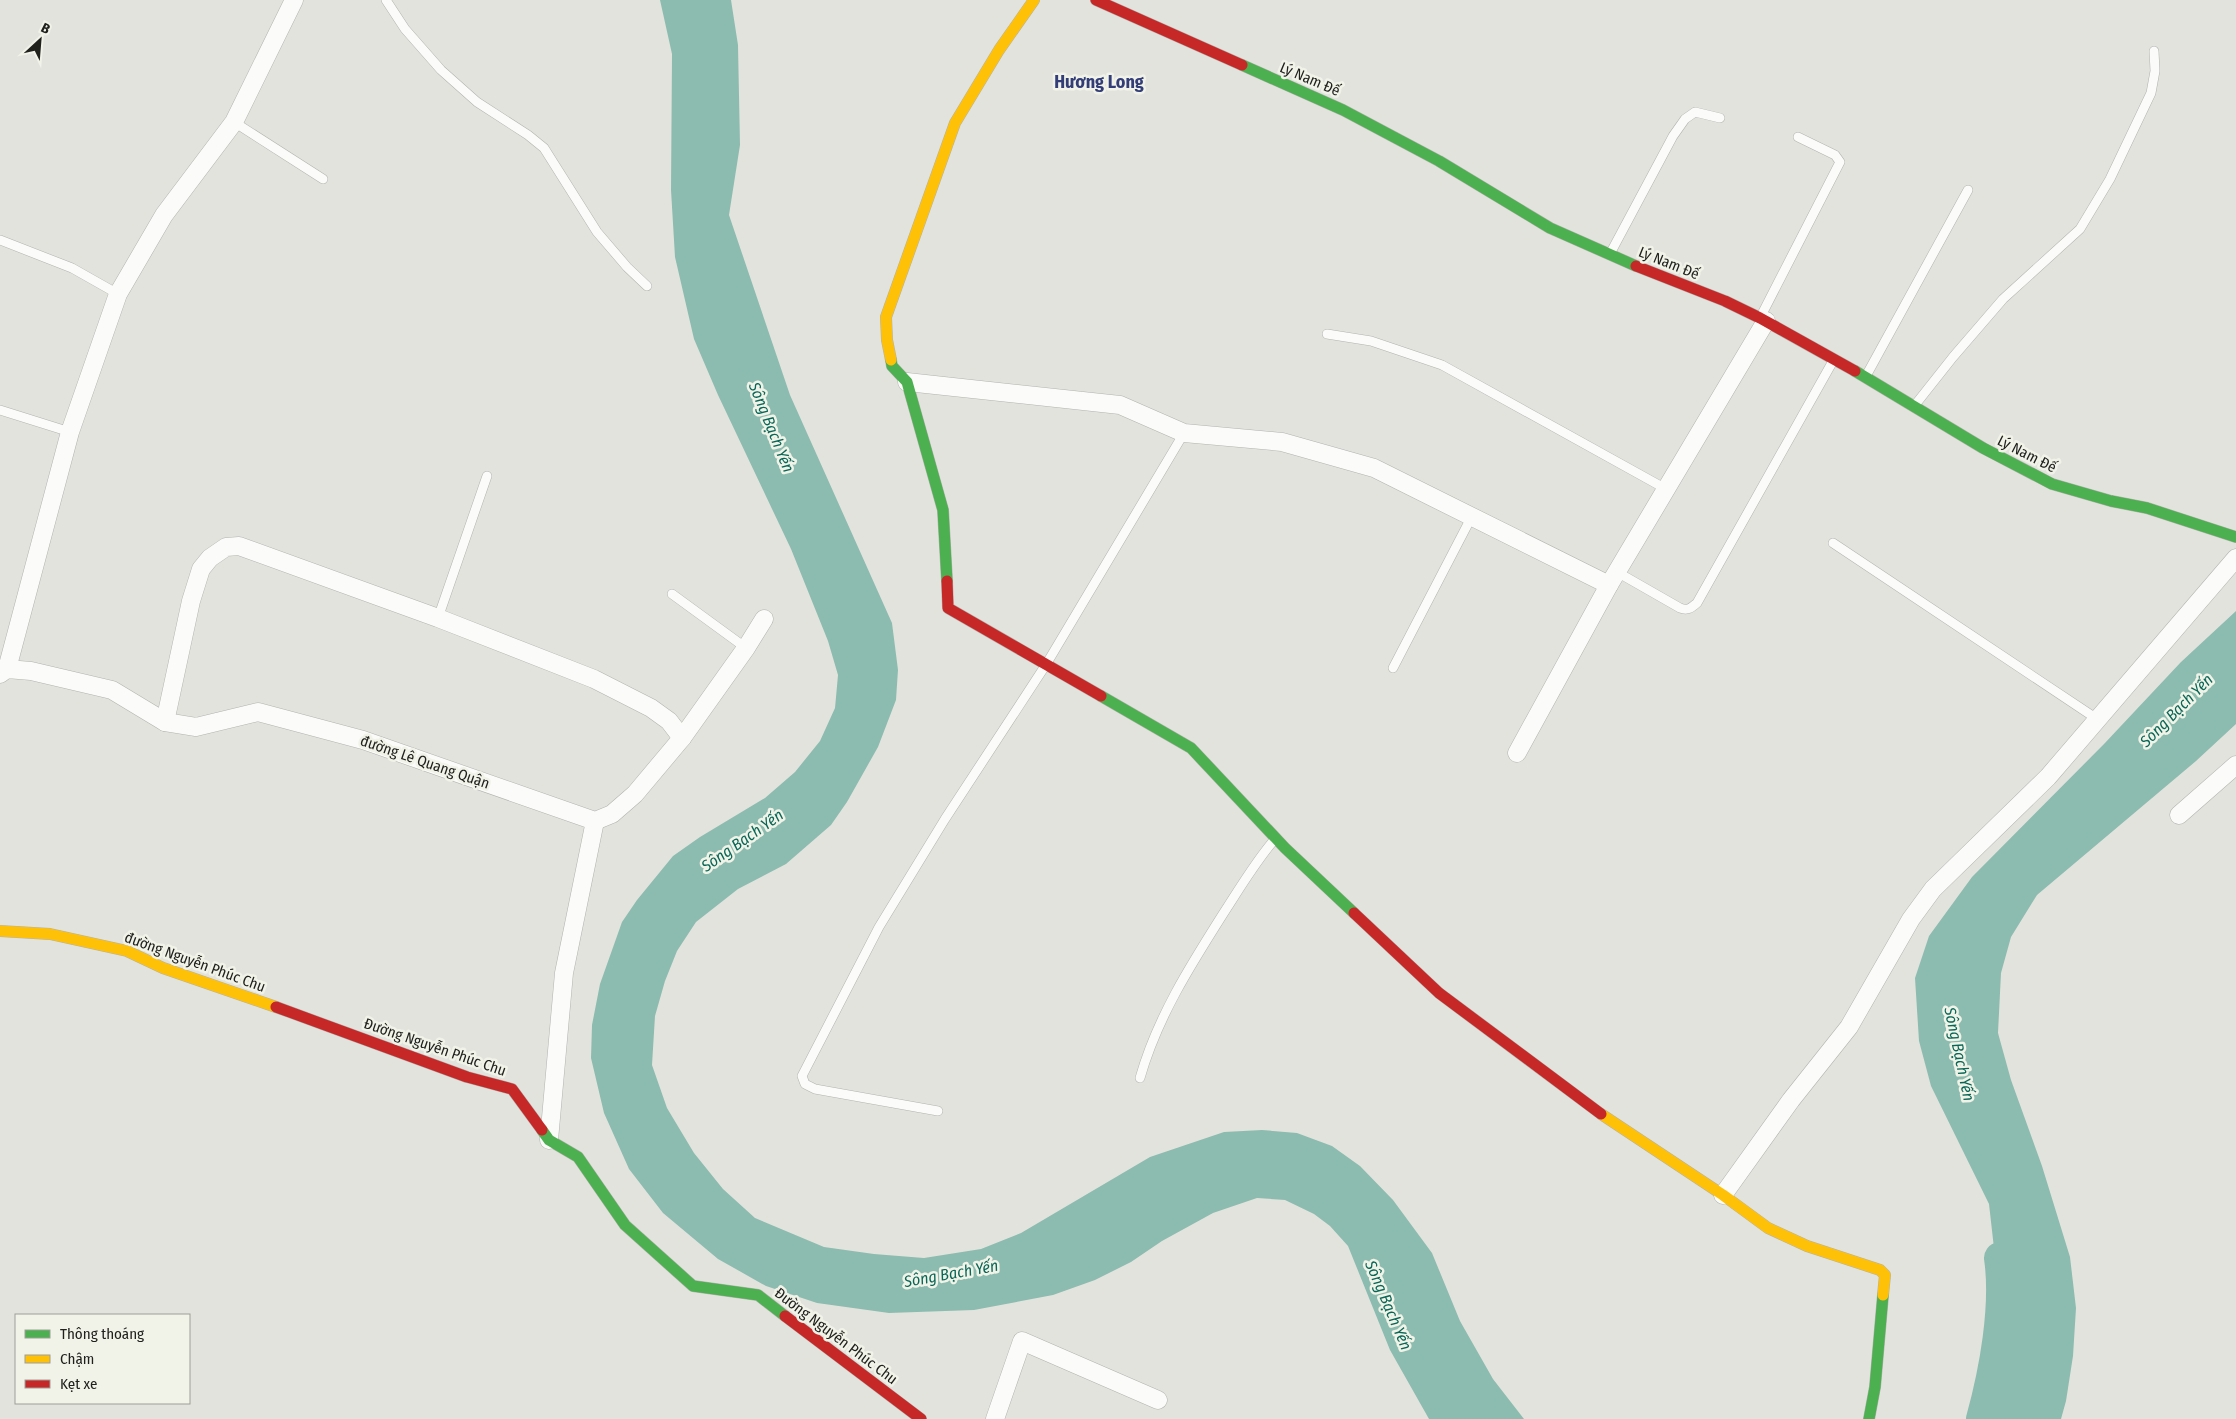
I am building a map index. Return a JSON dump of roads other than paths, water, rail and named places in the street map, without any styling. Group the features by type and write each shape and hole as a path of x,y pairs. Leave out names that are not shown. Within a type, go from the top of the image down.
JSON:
{"street":[{"path":"4,663 70,432 118,294 164,215 234,122 294,0"},
{"path":"1034,0 999,50 955,123 888,312 887,340 892,366 907,382 943,510 948,608 1191,748 1276,838 1439,993 1601,1114 1723,1195 1768,1228 1807,1246 1875,1268 1885,1275 1875,1387 1869,1419"},
{"name":"Lý Nam Đế","path":"1096,0 1343,110 1439,161 1550,228 1676,283 1725,301 1763,320 1834,359 1983,448 2052,484 2111,501 2147,508 2236,537"},
{"path":"1518,753 1613,579 1763,320"},
{"path":"907,382 1120,405 1184,433 1282,442 1374,468 1472,516 1613,579"},
{"path":"166,722 195,586 201,569 210,558 226,547 240,546 438,618 594,679 651,708 669,721 682,738"},
{"path":"1723,1195 1791,1100 1849,1027 1911,918 1934,889 1961,860 2020,806 2236,558"},
{"path":"549,1140 564,973 595,821 612,814 635,794 682,738 746,648 764,619"},
{"name":"đường Lê Quang Quận","path":"4,663 112,690 166,722 196,727 258,712 362,740 595,821"},
{"path":"2179,815 2236,765"},
{"name":"đường Nguyễn Phúc Chu","path":"0,931 50,934 127,951 172,971 307,1017 347,1033"},
{"name":"Đường Nguyễn Phúc Chu","path":"347,1033 467,1077 512,1089 549,1140 578,1157 625,1225 693,1286 758,1295 920,1419"},
{"path":"994,1419 1022,1341 1158,1400"}],"lane":[{"path":"386,0 405,29 441,70 478,102 528,135 544,148 597,232 627,267 647,286"},
{"path":"1914,407 2003,298 2080,229 2110,179 2151,93 2155,71 2154,51"},
{"path":"1609,254 1673,136 1685,119 1694,112 1720,118"},
{"path":"234,122 323,179"},
{"path":"1763,320 1840,162 1839,158 1835,155 1798,137"},
{"path":"1865,378 1968,190"},
{"path":"0,240 72,268 118,294"},
{"path":"1327,334 1371,341 1442,365 1666,489"},
{"path":"1613,579 1680,608 1686,610 1692,608 1834,359"},
{"path":"0,410 70,432"},
{"path":"938,1111 815,1089 805,1084 802,1076 879,927 945,819 1047,664 1184,433"},
{"path":"438,618 487,476"},
{"path":"1392,668 1472,516"},
{"path":"1833,543 2097,719"},
{"path":"672,594 746,648"},
{"path":"1140,1078 1157,1030 1180,984 1247,874 1276,838"}],"water":[{"path":"660,0 731,0 738,45 740,145 729,215 790,395 892,623 898,670 896,700 878,747 847,802 831,825 786,864 738,889 696,922 677,951 665,981 655,1016 652,1065 667,1108 694,1153 723,1189 755,1218 824,1247 924,1258 981,1249 1021,1233 1150,1157 1224,1132 1262,1130 1297,1133 1332,1146 1360,1166 1393,1200 1432,1253 1460,1321 1493,1379 1524,1419 1429,1419 1390,1350 1348,1246 1330,1226 1314,1214 1285,1200 1257,1198 1213,1213 1162,1241 1131,1262 1095,1280 1053,1295 974,1310 889,1313 817,1303 766,1286 718,1259 663,1213 629,1169 604,1113 591,1058 592,1025 600,984 622,922 637,900 673,856 700,837 765,798 795,772 820,741 835,708 838,675 828,641 791,549 718,395 694,339 675,257 671,190 672,54"},
{"path":"2236,611 2236,724 2196,761 2037,895 2011,937 2001,973 1998,1033 2011,1080 2042,1166 2070,1257 2076,1308 2073,1356 2066,1401 2061,1419 1988,1419 1995,1396 2003,1328 1989,1204 1931,1086 1919,1041 1915,978 1929,936 1972,877 2104,744 2181,662"}],"waterway":[{"name":"Sông Bạch Yến","path":"1982,1419 1995,1360 2001,1318 2002,1277 2000,1258"}],"district":[{"name":"Hương Long","path":"1099,82"}]}
